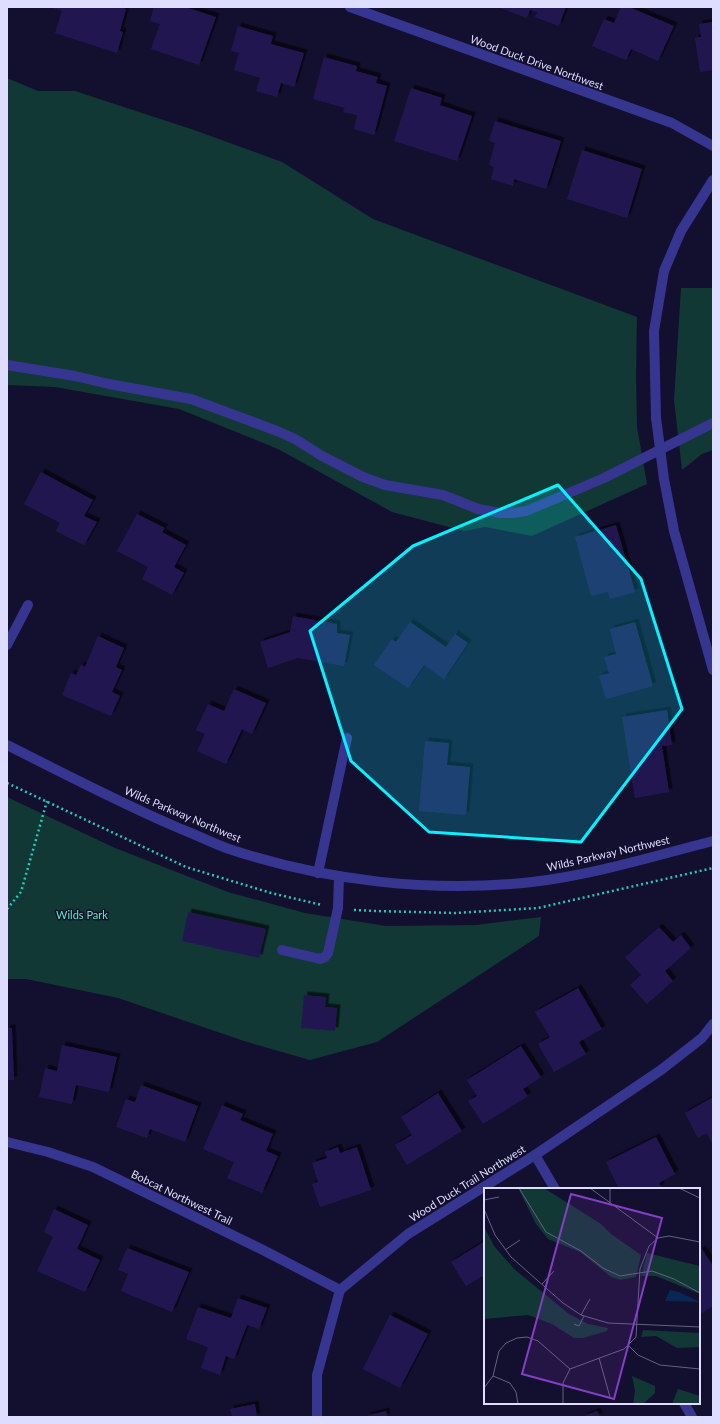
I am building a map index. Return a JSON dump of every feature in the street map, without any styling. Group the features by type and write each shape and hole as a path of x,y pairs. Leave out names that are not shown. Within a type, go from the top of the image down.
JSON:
{"street":[{"name":"Wood Duck Drive Northwest","path":"350,7 672,124 713,146"},
{"path":"713,180 681,231 664,271 654,331 656,418 674,531 713,670"},
{"path":"7,365 75,376 108,384 191,399 289,436 364,477 397,487 443,495 478,509 500,513 526,511 604,478 713,423"},
{"path":"7,645 28,605"},
{"path":"318,873 346,738"},
{"name":"Wilds Parkway Northwest","path":"7,745 157,818 227,848 270,861 318,873 339,876 413,884 477,886 534,882 592,871 713,841"},
{"path":"282,950 320,959 326,957 338,908 339,876"},
{"name":"Wood Duck Trail Northwest","path":"340,1290 408,1234 535,1155 661,1070 702,1038 713,1024"},
{"name":"Bobcat Northwest Trail","path":"7,1142 48,1152 93,1167 263,1250 340,1290"},
{"path":"535,1155 554,1188"},
{"path":"317,1417 317,1375 340,1290"},
{"path":"685,1404 692,1417"}],"path":[{"path":"7,909 22,892 46,801"}],"highlighted area":[{"path":"558,485 641,579 682,709 581,842 429,832 351,761 310,631 413,546"}],"green space":[{"path":"7,78 38,91 75,91 194,130 282,162 373,219 637,317 637,427 647,484 532,536 485,527 464,531 392,512 278,449 179,409 55,387 7,385"},
{"path":"681,288 713,288 713,450 702,454 682,470 674,400"},
{"name":"Wilds Park","path":"7,797 115,848 228,892 305,913 386,926 476,925 541,917 539,936 377,1042 310,1060 244,1041 118,998 26,979 7,979"}],"building":[{"path":"50,7 120,7 126,9 120,31 123,32 117,53 55,33 62,11"},
{"path":"154,7 185,7 216,17 199,65 151,49 160,24 150,21"},
{"path":"498,7 566,7 559,26 535,17 537,12 530,10 527,18"},
{"path":"621,7 629,7 674,26 658,61 631,49 626,60 592,46 604,19 614,23"},
{"path":"713,22 713,70 700,72 695,38 701,37 699,24"},
{"path":"238,26 273,36 271,44 304,53 294,87 281,83 277,97 256,91 260,78 234,70 239,53 231,51"},
{"path":"324,57 357,66 356,71 378,77 376,83 387,86 374,135 354,129 357,115 343,112 345,108 313,99"},
{"path":"411,88 442,98 440,105 472,116 457,161 394,141"},
{"path":"495,121 561,141 546,189 514,179 513,186 491,179 494,167 489,165 495,143 489,141"},
{"path":"582,150 642,169 627,218 567,199"},
{"path":"41,472 93,500 84,516 97,522 84,545 56,531 60,523 24,504"},
{"path":"137,514 165,528 162,532 186,545 174,567 184,573 172,595 142,579 148,567 117,551"},
{"path":"616,525 635,592 610,599 608,592 591,596 575,537"},
{"path":"293,616 337,624 337,633 350,635 344,666 298,658 268,668 260,642 290,632"},
{"path":"410,622 446,647 455,634 468,643 444,679 424,665 408,688 374,665 392,639 396,642"},
{"path":"635,622 653,686 606,699 599,676 609,673 604,657 616,654 610,629"},
{"path":"98,636 124,648 116,667 122,670 112,692 120,696 111,716 62,695 71,673 76,675 81,665 85,667"},
{"path":"234,689 266,703 252,734 242,729 226,764 197,751 205,734 196,730 208,704 224,711"},
{"path":"667,710 672,745 662,746 669,792 635,798 622,717"},
{"path":"425,741 449,743 447,765 470,767 466,815 419,811"},
{"path":"188,912 266,929 259,958 182,941"},
{"path":"659,927 673,942 681,935 691,948 665,971 673,981 647,1004 630,985 641,975 625,957"},
{"path":"578,988 602,1029 579,1042 586,1054 554,1072 538,1044 550,1037 535,1012"},
{"path":"304,995 326,997 325,1007 337,1008 335,1031 301,1028"},
{"path":"7,1028 12,1028 14,1080 7,1080"},
{"path":"62,1045 117,1057 109,1092 76,1085 72,1104 39,1097 45,1068 57,1071"},
{"path":"521,1046 541,1077 523,1089 528,1096 483,1124 468,1101 477,1096 467,1080"},
{"path":"141,1085 198,1106 185,1142 150,1129 147,1138 116,1127 126,1099 135,1102"},
{"path":"438,1093 462,1131 407,1165 395,1145 412,1135 401,1117"},
{"path":"713,1097 713,1145 707,1133 698,1138 685,1113"},
{"path":"222,1105 243,1114 240,1120 273,1134 266,1151 278,1156 262,1193 227,1178 234,1162 203,1149"},
{"path":"656,1137 675,1174 659,1183 661,1187 660,1188 619,1188 606,1162"},
{"path":"338,1147 340,1153 357,1147 371,1190 320,1207 312,1184 318,1182 312,1163 327,1158 325,1152"},
{"path":"54,1209 88,1225 77,1249 100,1260 85,1292 37,1271 53,1237 44,1232"},
{"path":"484,1242 484,1280 482,1276 466,1286 451,1262"},
{"path":"127,1248 189,1272 172,1312 121,1291 128,1274 118,1270"},
{"path":"702,1249 713,1266 713,1306 702,1313 700,1310 700,1250"},
{"path":"238,1298 267,1308 259,1329 247,1325 234,1359 226,1356 220,1375 201,1368 208,1347 186,1339 198,1307 231,1318"},
{"path":"390,1315 428,1334 400,1388 363,1369"},
{"path":"255,1404 257,1417 232,1417 230,1409"},
{"path":"386,1411 387,1417 366,1417 366,1416"},
{"path":"597,1411 600,1417 582,1417"}]}
